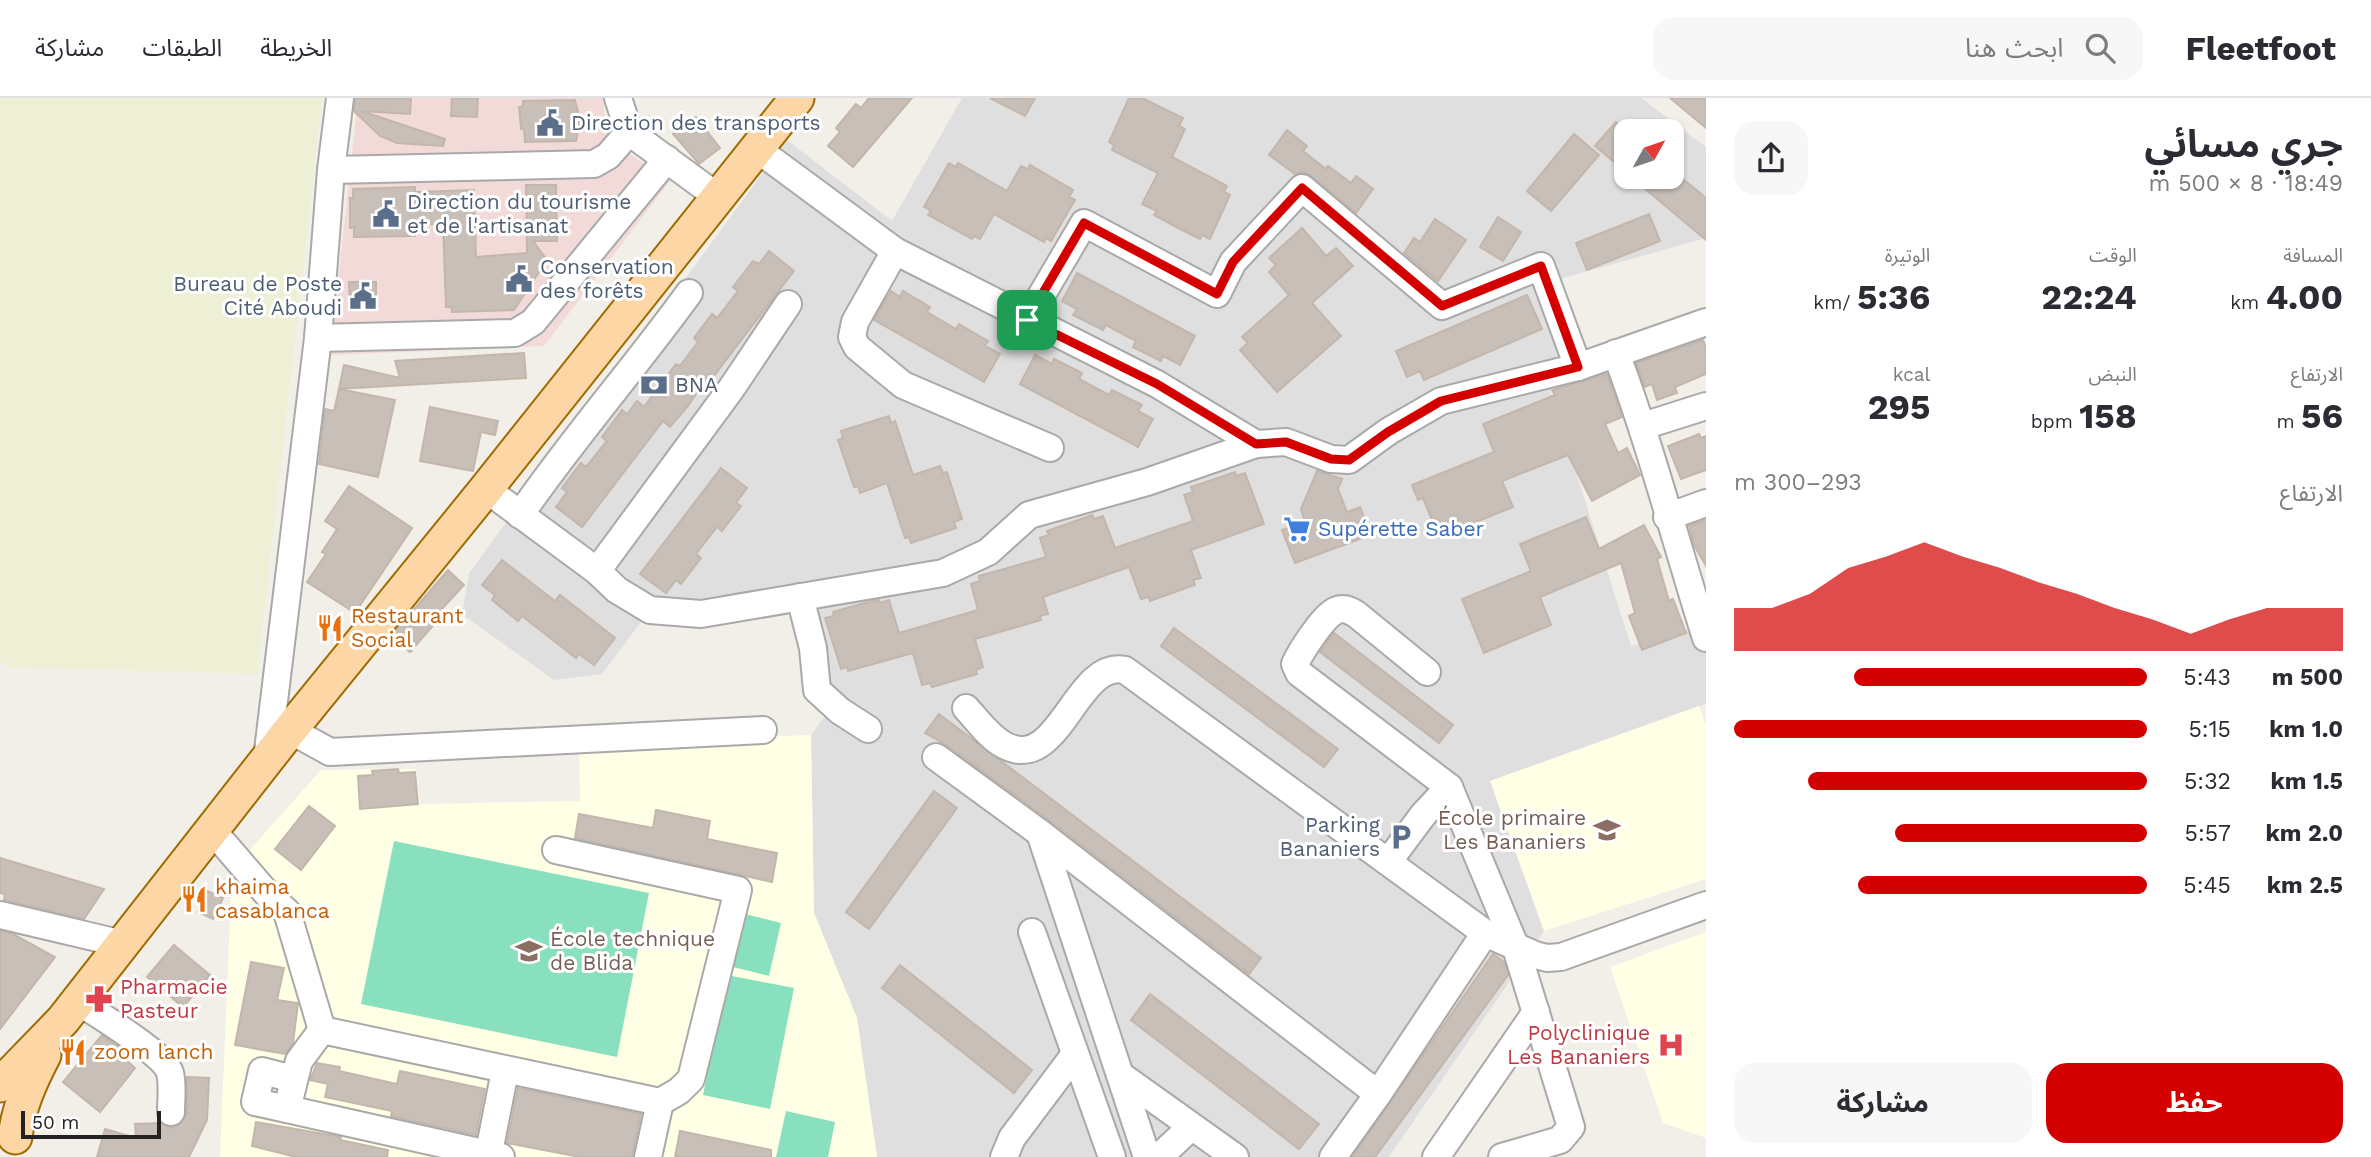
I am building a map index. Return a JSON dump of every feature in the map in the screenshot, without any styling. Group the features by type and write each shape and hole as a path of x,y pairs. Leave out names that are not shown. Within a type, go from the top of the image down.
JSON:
{"main road":[{"path":"0,1085 70,1011 290,730 797,98"},
{"path":"16,1143 19,1111 26,1089 70,1011"}],"street":[{"path":"267,760 318,338 331,170 340,98"},
{"path":"618,98 629,132 718,197"},
{"path":"331,170 594,164 608,156 629,132"},
{"path":"757,149 895,251 1157,384 1256,444"},
{"path":"318,338 515,333 524,328 667,159"},
{"path":"1027,320 1084,223 1217,294 1233,262 1302,188 1442,306 1541,266 1578,367"},
{"path":"895,251 855,322 852,337 857,347 903,385 1050,448"},
{"path":"520,515 572,443 689,293"},
{"path":"597,571 731,389 788,304"},
{"path":"486,489 597,571 617,590 650,610 701,614 943,573 988,552 1029,515 1147,482 1256,444 1286,442 1331,459 1349,460 1388,432 1441,401 1578,367 1706,322"},
{"path":"1616,354 1643,426 1667,517 1706,638"},
{"path":"1643,426 1706,406"},
{"path":"1667,517 1706,503"},
{"path":"800,597 813,648 817,690 840,711 868,729"},
{"path":"1427,672 1356,614 1344,608 1333,611 1300,651 1295,664 1299,673 1449,787 1516,947 1571,1127 1560,1140 1502,1157"},
{"path":"966,708 989,734 1003,745 1016,750 1033,748 1048,738 1100,674 1114,668 1125,670 1485,933 1547,958 1561,957 1706,905"},
{"path":"290,730 330,752 763,730"},
{"path":"936,757 1040,833 1378,1094"},
{"path":"1388,862 1423,814 1449,787"},
{"path":"212,830 287,912 323,1030"},
{"path":"1040,833 1123,1077 1147,1157"},
{"path":"323,1030 660,1102 679,1091 691,1079 738,890 556,850"},
{"path":"0,915 123,944"},
{"path":"1032,932 1112,1157"},
{"path":"1333,1157 1485,933"},
{"path":"70,1011 143,1045 163,1062 170,1072 171,1112"},
{"path":"1436,1157 1536,1012"},
{"path":"323,1030 299,1061 294,1079 262,1071 255,1101 492,1156 505,1071"},
{"path":"1004,1157 1012,1138 1075,1054"},
{"path":"1123,1077 1190,1128 1235,1157"},
{"path":"648,1157 660,1102"},
{"path":"1159,1157 1190,1128"}],"shaded area":[{"path":"0,98 322,98 257,674 13,667 0,662"},
{"path":"358,98 603,98 605,119 630,154 670,181 544,346 330,355"},
{"path":"962,98 1641,98 1669,119 1614,119 1614,189 1684,189 1684,130 1706,147 1706,238 1560,279 1588,351 1542,365 1631,646 1702,625 1706,638 1706,704 1491,781 1544,931 1389,1157 877,1157 857,1018 814,913 811,735 840,696 832,704 800,597 650,610 602,674 554,680 462,614 469,573 787,140 892,221"},
{"name":"École primaire Les Bananiers","path":"1699,706 1706,726 1706,879 1544,931 1490,781"},
{"name":"École technique de Blida","path":"811,735 814,913 857,1018 877,1157 220,1157 232,870 321,770 416,769 420,804 580,801 579,742"},
{"name":"Polyclinique Les Bananiers","path":"1706,932 1706,1138 1663,1123 1610,967"}],"green space":[{"path":"394,841 649,893 617,1057 361,1004"},
{"path":"745,914 781,923 769,976 733,967"},
{"path":"727,975 794,988 770,1109 703,1095"},
{"path":"786,1111 835,1122 828,1157 776,1157"}],"building":[{"path":"355,98 411,98 410,114 361,111 445,139 443,146 397,143 380,136 354,111"},
{"path":"452,98 478,98 477,117 451,116"},
{"path":"869,98 912,98 853,167 828,146 840,132 836,128 856,104 861,108"},
{"path":"990,98 1035,98 1025,116"},
{"path":"1129,98 1142,98 1183,118 1179,126 1185,129 1172,157 1227,186 1224,192 1230,195 1210,239 1202,235 1200,239 1180,229 1154,215 1157,211 1142,204 1158,173 1112,150 1114,145 1109,142"},
{"path":"1670,98 1706,98 1706,128"},
{"name":"Direction des transports","path":"575,100 580,120 576,141 525,142 519,107 523,106 523,101"},
{"path":"696,117 720,148 699,164 673,134"},
{"path":"1614,124 1614,162 1595,146"},
{"path":"1287,130 1307,146 1303,151 1326,169 1328,166 1351,183 1356,176 1373,189 1356,213 1312,176 1304,172 1295,174 1269,155"},
{"path":"1574,134 1599,155 1551,211 1527,191"},
{"path":"949,163 956,167 958,163 1007,191 1021,166 1028,169 1030,165 1073,190 1069,197 1075,200 1051,241 1046,238 1044,242 994,214 980,239 974,236 972,239 928,215 931,211 924,207"},
{"path":"1684,180 1706,198 1706,240 1645,189 1684,189"},
{"path":"526,185 556,185 557,241 533,241 547,260 514,310 452,312 451,307 446,307 443,224 415,225 415,236 354,237 354,227 350,228 350,198 353,198 353,189 415,187 415,192 474,190 476,257 527,253"},
{"path":"1649,214 1660,241 1587,270 1576,243"},
{"path":"1498,217 1521,232 1503,261 1480,247"},
{"path":"1435,219 1466,240 1438,281 1404,253 1414,238 1420,242"},
{"path":"1302,228 1326,256 1336,248 1353,266 1312,303 1341,336 1277,392 1240,350 1248,343 1242,337 1289,295 1269,272 1276,265 1269,258"},
{"path":"769,251 794,271 713,377 709,374 670,427 663,421 582,527 556,507 567,492 562,488 581,463 586,467 607,441 602,437 622,410 627,414 637,401 644,407 676,364 680,366 698,342 694,338 712,314 717,318 738,291 733,287 753,261 759,264"},
{"path":"1077,273 1195,336 1180,365 1163,356 1161,361 1133,347 1136,341 1106,325 1103,330 1073,315 1077,309 1062,301"},
{"name":"Bureau de Poste Cité Aboudi","path":"349,282 376,282 376,309 350,309"},
{"path":"891,291 900,297 903,291 930,307 927,312 956,329 959,324 988,341 985,346 1000,354 984,382 874,320"},
{"path":"1527,295 1542,329 1424,380 1420,371 1407,377 1396,351"},
{"path":"1703,340 1706,347 1706,374 1675,387 1677,393 1657,400 1652,384 1645,387 1636,363"},
{"path":"524,353 526,378 339,389 344,365 400,378 395,361"},
{"path":"1035,355 1052,364 1054,359 1082,373 1079,379 1109,395 1112,390 1142,405 1138,411 1153,419 1138,447 1020,384"},
{"path":"1607,374 1622,417 1605,424 1618,453 1627,448 1640,475 1592,501 1568,455 1502,481 1513,507 1439,537 1423,498 1418,500 1412,485 1494,452 1483,424 1555,395 1552,390"},
{"path":"339,389 395,400 378,477 319,464 325,409 334,411"},
{"path":"430,407 498,421 495,435 481,432 473,471 420,461"},
{"path":"889,416 891,423 895,421 913,475 940,466 943,473 947,472 962,519 954,522 956,528 911,543 909,537 905,538 887,483 860,493 858,486 854,487 838,440 843,438 841,431"},
{"path":"1699,434 1701,438 1706,436 1706,470 1681,479 1668,446"},
{"path":"721,468 747,488 736,503 741,506 722,531 717,527 696,554 701,558 681,584 676,580 666,593 640,574"},
{"path":"1317,471 1342,479 1338,489 1347,512 1360,507 1371,535 1295,563 1282,530 1305,522 1301,509"},
{"path":"1235,472 1236,476 1245,473 1264,524 1191,550 1201,578 1193,580 1195,585 1150,601 1149,597 1141,599 1129,567 1043,597 1048,614 1040,616 1041,620 975,639 983,667 976,670 977,674 932,687 930,683 922,685 913,653 848,671 847,667 841,669 825,618 834,616 833,612 868,602 879,600 880,603 889,600 899,633 978,610 971,584 980,581 979,576 1046,557 1040,538 1049,535 1047,531 1092,515 1094,519 1103,516 1115,548 1193,521 1184,495 1193,492 1191,487"},
{"path":"349,486 412,528 355,613 307,582 326,554 322,552 337,529 325,521"},
{"path":"1586,517 1599,549 1644,525 1661,557 1657,559 1669,601 1673,599 1686,633 1642,650 1629,616 1635,613 1621,563 1540,597 1551,625 1484,653 1462,599 1531,571 1520,544"},
{"path":"1706,520 1706,566 1694,545 1689,526"},
{"path":"502,560 555,601 560,595 615,638 594,665 579,654 576,658 522,616 518,621 492,600 495,595 482,585"},
{"path":"448,570 464,585 440,611 443,614 410,652 391,636"},
{"path":"1174,628 1338,749 1324,767 1161,646"},
{"path":"1334,633 1453,725 1439,743 1320,652"},
{"path":"939,714 1261,958 1249,974 1049,820 945,744 925,733"},
{"path":"398,769 399,773 415,772 418,804 360,809 358,776 373,775 372,771"},
{"path":"934,791 957,808 869,929 846,912"},
{"path":"309,806 335,826 301,870 275,849"},
{"path":"656,810 710,821 707,839 777,853 772,882 575,838 579,814 653,828"},
{"path":"0,858 104,889 84,919 4,900 5,894 0,893"},
{"path":"207,891 223,898 213,919 198,912"},
{"path":"0,931 13,934 55,957 0,1029"},
{"path":"174,945 210,975 183,1007 147,977"},
{"path":"1493,954 1504,962 1508,975 1375,1157 1352,1157"},
{"path":"251,962 284,968 277,1000 298,1003 293,1043 285,1054 235,1045"},
{"path":"900,965 1032,1070 1014,1093 882,988"},
{"path":"1150,994 1319,1124 1299,1149 1131,1020"},
{"path":"102,1035 127,1053 124,1058 135,1068 100,1112 63,1082"},
{"path":"317,1063 340,1067 339,1071 397,1084 400,1071 485,1089 476,1135 391,1116 392,1111 325,1097 328,1084 310,1080"},
{"path":"187,1077 209,1078 207,1120 189,1157 97,1157 105,1129 136,1138 135,1124 161,1123 170,1128 179,1125 187,1113"},
{"path":"518,1088 641,1114 632,1157 580,1157 507,1143"},
{"path":"256,1122 341,1137 340,1140 388,1150 387,1157 296,1157 252,1146"},
{"path":"680,1131 771,1150 771,1157 675,1157"}],"place":[{"name":"Direction des transports","path":"550,123"},
{"name":"Direction du tourisme et de l'artisanat","path":"386,214"},
{"name":"Conservation des forêts","path":"519,279"},
{"name":"Bureau de Poste Cité Aboudi","path":"363,296"},
{"name":"BNA","path":"654,385"},
{"name":"Supérette Saber","path":"1297,529"},
{"name":"Restaurant Social","path":"330,628"},
{"name":"École primaire Les Bananiers","path":"1607,830"},
{"name":"Parking Bananiers","path":"1401,837"},
{"name":"khaima casablanca","path":"194,899"},
{"name":"École technique de Blida","path":"529,951"},
{"name":"Pharmacie Pasteur","path":"99,999"},
{"name":"Polyclinique Les Bananiers","path":"1671,1045"},
{"name":"zoom lanch","path":"73,1052"}],"route":[{"path":"1302,188 1442,306 1541,266 1578,367 1441,401 1388,432 1349,460 1331,459 1286,442 1256,444 1157,384 1027,320 1084,223 1217,294 1233,262 1302,188"}]}
